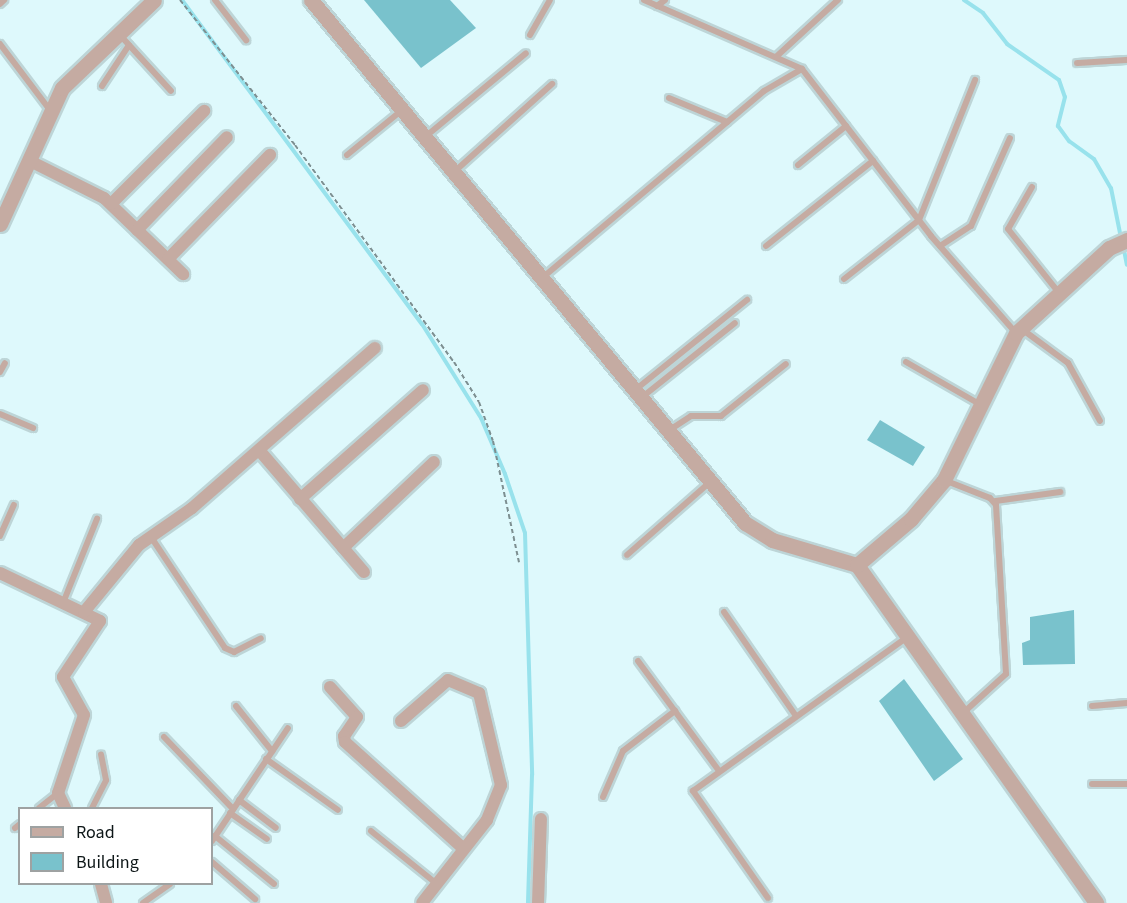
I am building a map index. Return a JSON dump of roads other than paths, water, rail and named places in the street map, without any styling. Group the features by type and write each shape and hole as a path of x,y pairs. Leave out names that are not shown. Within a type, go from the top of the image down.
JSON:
{"street":[{"path":"0,224 62,88 154,0"},
{"path":"318,2 423,138 745,523 772,540 857,566 1096,903"},
{"path":"111,204 204,111"},
{"path":"137,230 227,137"},
{"path":"168,259 270,155"},
{"path":"30,161 111,204 183,274"},
{"path":"857,566 911,519 944,480 1018,331 1109,248 1127,240"},
{"path":"84,612 139,545 259,450 375,348"},
{"path":"300,498 423,390"},
{"path":"259,450 364,572"},
{"path":"343,548 434,462"},
{"path":"0,573 100,621 63,677 84,715 58,794 64,807"},
{"path":"401,722 448,680 482,698 501,785 487,820 422,903"},
{"path":"330,687 357,717 344,736 345,742 464,849"},
{"path":"538,903 541,819"},
{"path":"101,885 106,903"}],"lane":[{"path":"0,4 4,0"},
{"path":"215,0 246,40"},
{"path":"530,35 550,0"},
{"path":"644,0 777,56 802,69 940,246 1018,331 1068,363 1100,421"},
{"path":"657,6 665,0"},
{"path":"777,56 838,0"},
{"path":"118,33 171,92"},
{"path":"0,44 53,112"},
{"path":"102,86 129,45"},
{"path":"423,138 526,53"},
{"path":"1077,63 1127,60"},
{"path":"542,278 764,91 802,69"},
{"path":"844,279 919,220 975,80"},
{"path":"453,173 552,84"},
{"path":"669,98 727,122"},
{"path":"347,155 401,111"},
{"path":"798,165 846,126"},
{"path":"940,246 971,226 1010,138"},
{"path":"766,246 873,161"},
{"path":"1032,187 1008,229 1059,294"},
{"path":"638,394 747,300"},
{"path":"638,394 735,323"},
{"path":"906,362 981,405"},
{"path":"0,372 5,363"},
{"path":"668,431 691,416 721,416 786,364"},
{"path":"0,414 33,428"},
{"path":"944,480 995,501 1060,492"},
{"path":"627,555 711,482"},
{"path":"963,714 1006,674 995,501"},
{"path":"0,536 14,505"},
{"path":"63,603 97,519"},
{"path":"151,537 225,648 234,652 261,638"},
{"path":"723,612 796,716"},
{"path":"768,898 694,797 699,785 908,636"},
{"path":"638,661 719,771"},
{"path":"1092,706 1127,703"},
{"path":"236,706 272,751"},
{"path":"603,797 623,751 675,711"},
{"path":"274,884 213,838 288,728"},
{"path":"164,737 231,811 267,839"},
{"path":"92,807 106,780 101,754"},
{"path":"266,759 338,810"},
{"path":"1092,784 1127,784"},
{"path":"40,807 58,794"},
{"path":"239,800 276,828"},
{"path":"371,831 437,884"},
{"path":"213,863 255,899"},
{"path":"147,902 169,885"}],"waterway":[{"path":"182,0 422,324 481,418 505,474 525,533 532,775 528,903"},
{"path":"964,0 983,13 1007,44 1059,80 1065,97 1058,126 1069,141 1094,159 1111,188 1121,238"},
{"path":"1123,245 1127,265"}]}
